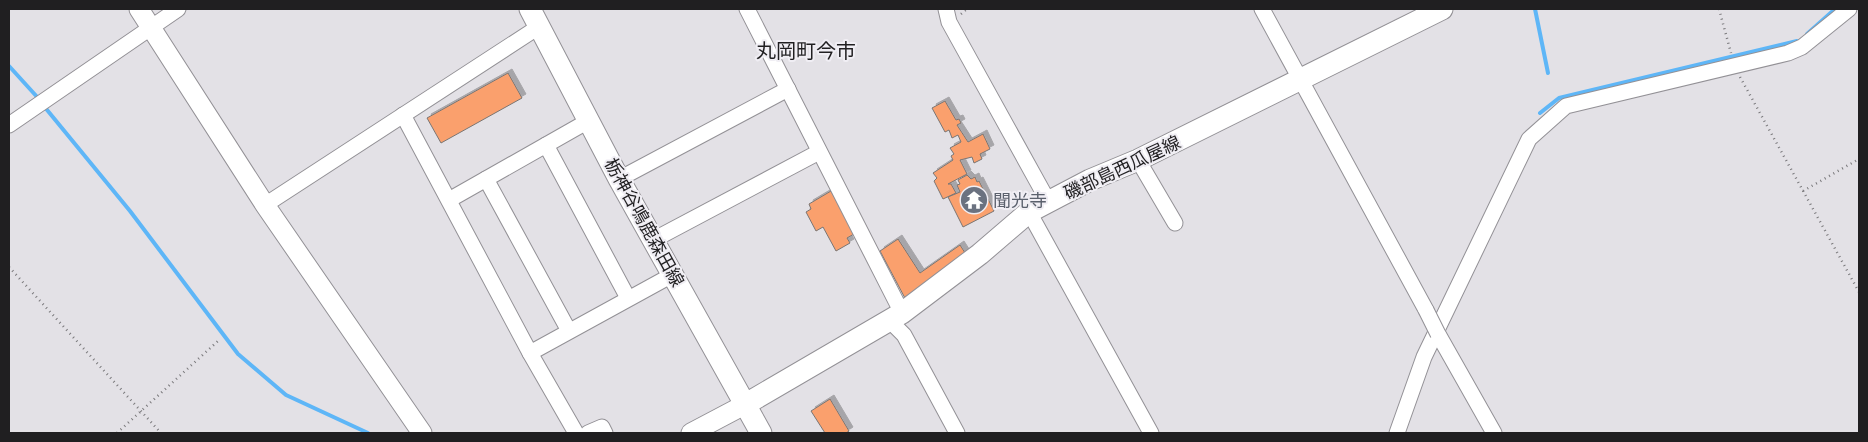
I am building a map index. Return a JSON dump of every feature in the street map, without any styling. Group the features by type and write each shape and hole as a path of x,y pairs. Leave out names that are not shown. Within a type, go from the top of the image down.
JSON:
{"main road":[{"name":"磯部島西瓜屋線","path":"746,404 896,317 980,254 1029,212 1048,201 1090,180 1138,160 1442,9"},
{"name":"栃神谷鳴鹿森田線","path":"535,18 590,120 619,179 655,239 762,433"}],"street":[{"path":"139,9 265,205 422,433"},
{"path":"9,125 48,96 178,9"},
{"path":"748,9 820,152 904,335 957,433"},
{"path":"946,9 949,22 1048,201"},
{"path":"1262,9 1438,334 1494,433"},
{"path":"1397,433 1424,357 1529,139 1566,106 1734,66 1802,47 1849,9"},
{"path":"265,205 403,115 535,18"},
{"path":"619,179 788,89"},
{"path":"403,115 530,353 576,433"},
{"path":"449,200 590,120"},
{"path":"546,145 628,298"},
{"path":"655,239 820,152"},
{"path":"1138,160 1175,222"},
{"path":"486,179 569,332"},
{"path":"1029,212 1151,433"},
{"path":"530,353 674,274"},
{"path":"691,433 746,404"},
{"path":"588,433 602,427 605,433"}],"path":[{"path":"1719,9 1734,66 1859,292"},
{"path":"1803,191 1859,159"},
{"path":"9,267 161,433"},
{"path":"117,433 218,341"}],"building":[{"path":"508,73 522,98 441,143 427,118"},
{"path":"945,101 956,120 959,119 961,123 957,125 968,142 983,134 990,149 980,154 982,159 974,163 972,157 960,160 967,174 948,184 951,184 956,193 943,199 934,181 937,178 933,173 953,160 951,156 954,154 950,148 961,142 958,135 952,138 949,130 945,132 932,108"},
{"path":"967,175 971,179 975,177 977,182 979,181 994,211 963,227 948,197 960,192 957,185 960,184 958,180"},
{"path":"831,191 854,234 847,238 850,243 836,251 823,227 816,231 806,212 811,209 809,204"},
{"path":"898,239 920,273 960,245 967,256 906,300 880,251"},
{"path":"830,399 849,431 846,433 825,433 811,411"}],"waterway":[{"path":"1535,9 1548,73"},
{"path":"1807,34 1835,9"},
{"path":"1540,113 1559,98 1797,41"},
{"path":"9,66 39,99"},
{"path":"43,105 130,211 238,354 286,395 368,433"}],"place":[{"name":"聞光寺","path":"974,200"}],"district":[{"name":"丸岡町今市","path":"806,50"}]}
